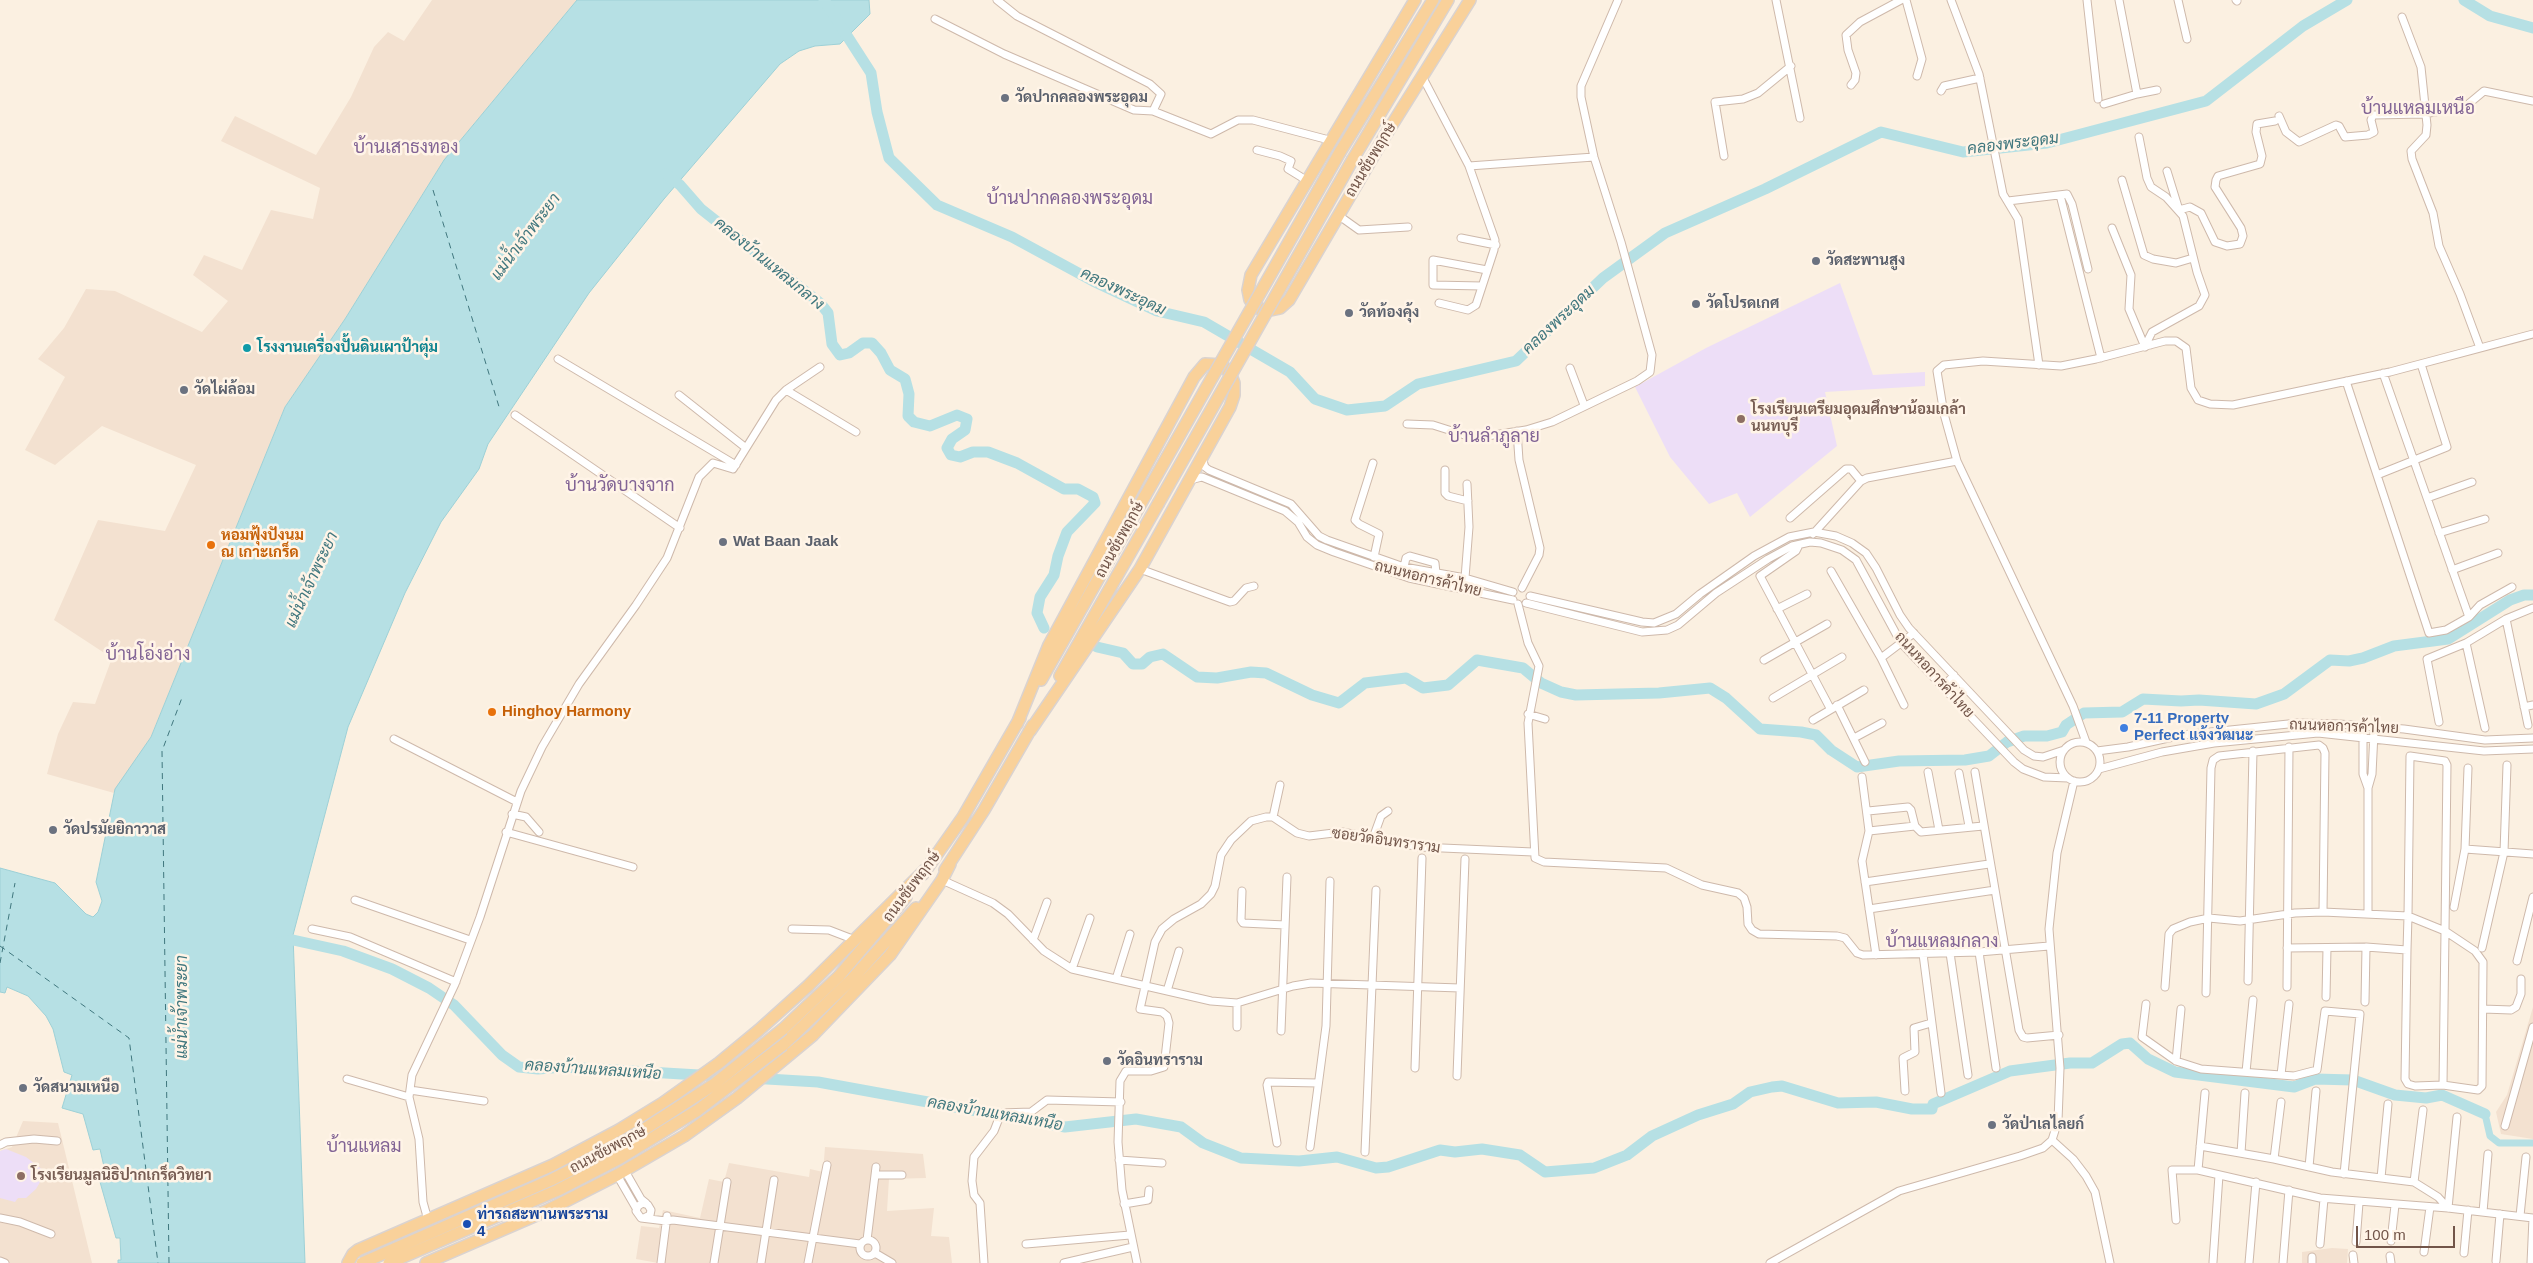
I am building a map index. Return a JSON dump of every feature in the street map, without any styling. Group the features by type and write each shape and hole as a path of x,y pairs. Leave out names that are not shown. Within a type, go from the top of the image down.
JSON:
{"main road":[{"name":"ถนนชัยพฤกษ์","path":"1415,0 1329,140 1251,274 1248,290 1250,300 1256,307 1266,311 1274,310 1290,300 1338,215 1470,0"},
{"name":"ถนนชัยพฤกษ์","path":"362,1263 551,1180 615,1148 713,1085 783,1029 859,954 926,869 975,798 1340,152 1433,0"},
{"name":"ถนนชัยพฤกษ์","path":"426,1263 575,1197 621,1173 684,1136 738,1098 825,1024 890,955 942,880 984,810 1353,159 1448,0"},
{"path":"1017,724 1049,645 1128,495 1199,368 1205,364 1215,363 1222,365 1230,373 1234,394 1230,407 1140,569 1030,730"},
{"name":"ถนนชัยพฤกษ์","path":"390,1263 558,1190 620,1158 698,1110 783,1045 828,1004 875,956 950,864"},
{"name":"ถนนชัยพฤกษ์","path":"348,1263 353,1254 358,1250 553,1165 619,1130 684,1088 714,1066 808,986 926,869"},
{"path":"553,1165 567,1161 583,1168 587,1180 586,1186 575,1197"}],"street":[{"path":"997,0 1017,16 1156,89 1161,94 1153,111"},
{"path":"1407,424 1433,425 1474,438 1517,432 1552,422 1637,381 1650,372 1652,356 1621,242 1594,157 1581,97 1581,86 1618,0"},
{"path":"1776,0 1791,66 1800,118"},
{"path":"1851,85 1855,80 1856,73 1848,50 1846,35 1860,22 1901,0"},
{"path":"1906,0 1922,58 1917,76"},
{"path":"1951,0 1976,61 1992,128 2003,194 2018,219 2039,365"},
{"path":"2087,0 2101,102 2157,90"},
{"path":"2119,0 2136,94"},
{"path":"2178,0 2188,39"},
{"path":"2402,17 2421,67 2426,135 2411,151 2412,159 2433,213 2439,246 2460,294 2480,348"},
{"path":"935,19 1004,54 1134,110 1153,111 1211,134 1238,120 1253,120 1329,140"},
{"path":"1724,156 1715,102 1743,98 1758,93 1791,66"},
{"path":"1422,76 1469,166 1496,245 1476,305 1468,310 1439,303"},
{"path":"1941,91 1944,86 1980,78"},
{"path":"2179,210 2190,207 2201,213 2215,242 2227,246 2240,244 2243,236 2241,228 2215,188 2216,180 2218,176 2260,164 2262,156 2256,132 2257,124 2277,119 2286,132 2299,142 2336,125 2339,126 2345,138 2368,135 2374,132 2372,118 2376,114 2424,114 2466,106 2484,91 2533,101"},
{"path":"2139,137 2151,187 2179,210"},
{"path":"1257,150 1291,161 1288,169 1306,180"},
{"path":"1469,166 1594,157"},
{"path":"2148,346 2147,342 2152,332 2199,306 2205,297 2193,258 2186,225 2179,210 2167,171"},
{"path":"2122,180 2144,255 2153,259 2176,263 2193,258"},
{"path":"2008,201 2060,195 2069,196 2088,269"},
{"path":"2060,195 2101,358"},
{"path":"1338,215 1358,230 1408,227"},
{"path":"2112,228 2131,275 2129,309 2148,346"},
{"path":"1461,238 1496,245"},
{"path":"1482,286 1433,285 1433,260 1487,270"},
{"path":"2086,742 2074,743 2064,750 2060,761 2064,773 2071,779 2080,782 2092,779 2100,769 2100,756 2086,742 2073,706 1958,461 1944,414 1937,371 1944,365 1983,361 2061,366 2101,358 2164,341 2176,341 2186,348 2191,388 2198,400 2210,404 2233,405 2383,373 2533,334"},
{"path":"558,359 736,465"},
{"path":"2377,475 2447,447 2421,364"},
{"path":"428,1220 423,1202 419,1139 409,1094 418,1059 454,986 480,917 512,814 542,747 579,684 649,587 669,555 699,477 713,463 733,469 776,400 786,390 820,367"},
{"path":"1570,368 1584,405"},
{"path":"2383,373 2469,617"},
{"path":"2346,381 2429,633 2446,630 2469,617 2480,605 2512,588"},
{"path":"786,390 856,432"},
{"path":"679,395 746,448"},
{"path":"515,414 680,528"},
{"path":"1517,432 1520,460 1540,548 1539,555 1522,588 1520,599 1528,643 1539,666 1528,714 1533,852 1535,858 1544,862 1666,868 1702,885 1738,893 1744,898 1747,907 1748,924 1752,930 1759,934 1836,936 1845,938 1860,954 1979,952 2049,946"},
{"name":"ถนนหอการค้าไทย","path":"1202,458 1205,467 1209,470 1291,504 1319,536 1404,567 1465,578 1520,599 1613,626 1655,632 1678,626 1716,593 1755,567 1792,546 1810,542 1842,550 1856,560 1901,643 1944,686 2014,762 2023,769 2044,777 2071,779"},
{"path":"1810,542 1814,532 1862,481 1958,461"},
{"path":"1373,464 1355,520 1379,534 1374,557"},
{"path":"1790,518 1846,469 1851,469 1862,481"},
{"path":"1445,470 1445,493 1448,496 1468,501"},
{"name":"ถนนหอการค้าไทย","path":"1189,481 1202,477 1285,511 1298,522 1312,541 1334,552 1410,578 1642,622 1665,620 1754,556 1789,537 1814,532 1836,536 1852,543 1866,553 1876,568 1900,615 1914,633 2024,750 2034,756 2043,757 2064,750"},
{"path":"2427,498 2472,482"},
{"path":"1465,578 1469,527 1467,484"},
{"path":"1258,500 1261,492"},
{"path":"2439,533 2485,520"},
{"path":"1760,576 1796,552 1799,545"},
{"path":"2452,570 2498,553"},
{"path":"1404,567 1406,558 1410,556 1435,563 1436,573"},
{"path":"1755,567 1813,676 1854,738 1865,762"},
{"path":"1140,569 1230,602 1234,601 1246,588 1254,586"},
{"path":"1831,571 1882,658 1904,705"},
{"path":"1520,599 1528,590 1522,588"},
{"path":"1776,609 1807,594"},
{"path":"2439,722 2427,659 2466,643 2506,619 2533,608"},
{"path":"2506,619 2528,725"},
{"path":"1764,660 1827,624"},
{"path":"1882,658 1914,633"},
{"path":"2466,643 2486,728"},
{"path":"1773,698 1813,676 1842,657"},
{"path":"1944,686 1954,675"},
{"path":"1813,720 1864,690"},
{"path":"2524,707 2533,705"},
{"path":"1528,714 1545,719"},
{"path":"1854,738 1882,722"},
{"name":"ถนนหอการค้าไทย","path":"2097,751 2200,733 2298,723 2374,727 2485,740 2533,738"},
{"path":"2363,726 2363,774 2368,788"},
{"path":"2368,912 2368,788 2372,774 2374,727"},
{"path":"2200,733 2201,745"},
{"name":"ถนนหอการค้าไทย","path":"2100,769 2162,752 2201,745 2318,733 2363,736 2484,751 2533,749"},
{"path":"394,739 517,802"},
{"path":"2206,993 2211,768 2213,760 2219,756 2253,750 2289,747 2319,745 2325,752 2323,912"},
{"path":"2287,987 2289,747"},
{"path":"2248,981 2253,750"},
{"path":"2165,987 2169,934 2172,929 2190,922 2209,918 2249,920 2287,914 2323,912 2368,912 2408,916 2445,930 2481,957 2484,971 2482,1086 2478,1090 2473,1091 2443,1085 2415,1086 2408,1084 2405,1079 2407,950 2408,916 2412,755 2445,761 2447,765 2445,930 2443,1085"},
{"path":"2482,948 2504,852 2507,765"},
{"path":"2454,907 2465,849 2468,768"},
{"path":"1928,772 1939,830"},
{"path":"1975,772 1984,817 1983,826 1989,864 2007,950 2020,1034 2027,1038 2059,1035"},
{"path":"1959,773 1968,826"},
{"path":"1862,777 1868,811 1869,831 1862,861 1876,955"},
{"path":"1770,1263 1899,1191 2020,1156 2043,1148 2052,1140 2058,1122 2060,1054 2049,946 2052,886 2071,779"},
{"path":"1137,1263 1124,1204 1119,1160 1120,1081 1124,1072 1155,1071 1164,1067 1170,1023 1162,1012 1140,1009 1155,942 1162,929 1174,918 1201,904 1211,894 1215,886 1221,855 1225,847 1251,821 1273,817 1280,785"},
{"path":"1868,811 1908,807 1911,810 1915,826 1921,832 1983,826"},
{"path":"1373,838 1381,816 1388,810"},
{"path":"512,814 526,818 539,832"},
{"name":"ซอยวัดอินทราราม","path":"1273,817 1302,835 1342,832 1428,848 1533,852"},
{"path":"1869,831 1915,826"},
{"path":"506,832 633,866"},
{"path":"2465,849 2533,854"},
{"path":"1415,1068 1422,858"},
{"path":"1457,1076 1465,859"},
{"path":"1865,882 1989,864"},
{"path":"1281,1031 1287,877"},
{"path":"942,880 993,903 1008,914 1044,950 1072,969 1212,1001 1237,1003 1282,991 1292,986 1327,982 1417,988 1460,988"},
{"path":"1310,1148 1326,1026 1330,881"},
{"path":"1365,1152 1376,890"},
{"path":"1869,908 1995,890"},
{"path":"1242,892 1241,920 1243,923 1285,925"},
{"path":"2517,961 2533,897"},
{"path":"355,900 470,940"},
{"path":"1033,940 1047,902"},
{"path":"1072,969 1090,918"},
{"path":"312,929 337,933 357,940 454,986"},
{"path":"792,929 830,930 856,939"},
{"path":"1116,979 1130,934"},
{"path":"2287,948 2366,947 2407,950"},
{"path":"2365,1002 2366,947"},
{"path":"2326,998 2327,948"},
{"path":"1167,991 1179,951"},
{"path":"1979,952 1996,1068"},
{"path":"1950,953 1968,1075"},
{"path":"1923,954 1941,1093"},
{"path":"2483,1009 2512,1010 2516,1007 2521,994 2521,979"},
{"path":"2246,1072 2253,1000"},
{"path":"1237,1003 1237,1027"},
{"path":"2146,1004 2142,1037 2176,1061 2201,1069 2294,1076 2317,1070 2325,1010 2360,1014 2344,1174"},
{"path":"2281,1075 2289,1004"},
{"path":"2176,1061 2181,1008"},
{"path":"1905,1091 1903,1058 1915,1052 1914,1028 1931,1023"},
{"path":"2505,1126 2529,1054 2533,1027"},
{"path":"347,1080 409,1094 484,1101"},
{"path":"1277,1143 1266,1085 1268,1082 1318,1083"},
{"path":"2309,1167 2316,1091"},
{"path":"2198,1170 2205,1092"},
{"path":"2240,1152 2246,1093"},
{"path":"984,1263 980,1203 974,1195 972,1181 974,1157 1000,1117 1031,1112 1047,1100 1121,1102"},
{"path":"2274,1159 2281,1102"},
{"path":"2381,1178 2388,1104"},
{"path":"2414,1182 2423,1110"},
{"path":"2448,1208 2457,1117"},
{"path":"0,1145 6,1142 34,1139 57,1141"},
{"path":"2052,1140 2073,1159 2086,1176 2094,1192 2110,1263"},
{"path":"2200,1146 2240,1152 2344,1174 2414,1182 2438,1197 2448,1208"},
{"path":"2483,1212 2488,1154"},
{"path":"2520,1216 2526,1157"},
{"path":"1119,1160 1162,1163"},
{"path":"808,1263 811,1238 827,1165"},
{"path":"2176,1220 2172,1170 2198,1170 2324,1199 2448,1208 2533,1218 2531,1263"},
{"path":"875,1252 865,1260 859,1250 864,1242 875,1171 902,1174"},
{"path":"621,1173 651,1210 669,1219"},
{"path":"621,1173 637,1214 644,1218 669,1219 811,1238 864,1242 875,1244 875,1252"},
{"path":"2213,1262 2219,1174"},
{"path":"761,1263 774,1180"},
{"path":"714,1263 727,1182"},
{"path":"2249,1263 2256,1182"},
{"path":"1124,1204 1148,1200 1149,1190"},
{"path":"2283,1263 2289,1190"},
{"path":"2320,1244 2324,1199"},
{"path":"636,1208 640,1204 646,1203"},
{"path":"2356,1242 2359,1203"},
{"path":"2392,1241 2395,1205"},
{"path":"2424,1252 2430,1207"},
{"path":"644,1218 650,1216 651,1210"},
{"path":"2464,1253 2468,1210"},
{"path":"2496,1261 2500,1214"},
{"path":"0,1218 20,1222 51,1234"},
{"path":"661,1263 669,1219"},
{"path":"1026,1244 1130,1235"},
{"path":"1064,1263 1133,1247"},
{"path":"875,1252 892,1263"},
{"path":"0,1261 5,1263"}],"shaded area":[{"path":"432,0 577,0 444,160 345,319 285,407 151,737 114,793 47,774 58,734 73,702 95,704 112,658 54,620 98,520 165,531 196,465 102,426 55,465 25,450 65,377 38,359 64,328 86,289 115,291 202,332 228,301 193,275 204,255 242,270 271,210 313,219 320,188 221,141 235,116 316,155 351,97 374,47 388,32 404,41"},
{"name":"โรงเรียนเตรียมอุดมศึกษาน้อมเกล้า นนทบุรี","path":"1840,283 1873,375 1925,372 1925,386 1825,392 1837,446 1750,517 1737,493 1709,504 1670,457 1635,387 1706,348"},
{"path":"2533,1007 2533,1139 2501,1134 2496,1112 2507,1095"},
{"path":"23,1121 58,1123 92,1263 0,1263 0,1151 12,1147"},
{"path":"825,1147 923,1154 926,1178 889,1179 887,1211 934,1208 931,1236 949,1237 952,1263 658,1263 636,1259 641,1226 659,1228 663,1210 700,1218 709,1179 724,1182 729,1163 809,1177 810,1169 823,1172"},
{"name":"โรงเรียนมูลนิธิปากเกร็ดวิทยา","path":"6,1149 26,1157 43,1170 40,1175 43,1177 36,1189 26,1198 18,1198 15,1202 0,1198 0,1151"},
{"path":"2332,1248 2348,1249 2347,1263 2302,1263 2302,1252"}],"water":[{"name":"แม่น้ำเจ้าพระยา","path":"577,0 869,0 870,14 840,44 815,46 799,51 780,64 664,199 589,293 488,444 479,469 441,522 405,593 348,727 293,935 305,1263 118,1263 118,1260 121,1260 120,1238 116,1238 100,1182 107,1180 100,1149 93,1150 83,1114 62,1108 72,1075 64,1072 53,1029 46,1016 28,996 7,987 5,993 0,992 0,868 55,883 86,914 93,917 98,912 102,901 96,882 115,789 151,737 285,407 345,319 444,160"}],"waterway":[{"name":"คลองพระอุดม","path":"824,0 871,73 877,112 889,158 937,205 1012,237 1093,281 1157,311 1204,322 1290,372 1315,399 1347,410 1385,406 1418,384 1516,361 1603,278 1665,233 1765,189 1881,132 1963,152 2047,143 2206,101 2303,26 2347,0"},
{"name":"คลองพระอุดม","path":"2464,0 2490,16 2533,28"},
{"name":"คลองบ้านแหลมกลาง","path":"666,174 680,185 701,209 820,303 828,313 832,344 840,355 849,353 863,343 872,343 881,353 890,370 905,379 909,394 908,416 914,422 930,426 957,415 967,419 965,430 952,439 947,448 951,455 960,457 973,452 988,452 1017,463 1064,489 1078,489 1093,497 1095,503 1067,532 1058,556 1054,575 1040,597 1037,613 1044,628"},
{"name":"คลองบ้านแหลมกลาง","path":"1097,647 1123,653 1133,664 1142,664 1150,657 1163,654 1197,677 1217,678 1251,672 1266,673 1312,695 1339,703 1365,683 1406,678 1423,688 1448,685 1477,660 1523,668 1541,683 1561,692 1576,695 1659,693 1710,688 1726,698 1760,729 1816,735 1831,750 1857,767 1899,761 1965,760 1989,756 2007,742 2024,736 2047,736 2062,732 2066,725 2084,713 2122,712 2143,699 2256,704 2284,694 2330,660 2349,661 2363,658 2394,646 2448,639 2510,600 2524,595 2533,595"},
{"name":"คลองบ้านแหลมเหนือ","path":"279,943 293,940 343,951 392,969 429,988 454,1005 502,1055 519,1067 538,1069 563,1067 818,1082 1065,1127 1136,1119 1181,1127 1203,1143 1241,1158 1299,1161 1337,1157 1376,1168 1388,1167 1440,1150 1455,1152 1482,1149 1520,1155 1545,1172 1594,1168 1627,1155 1652,1136 1698,1115 1733,1104 1750,1092 1782,1086 1838,1103 1876,1102 1912,1109 1932,1109 1933,1104 2010,1071 2070,1063 2092,1063 2122,1044 2130,1043 2148,1059 2175,1072 2294,1087 2315,1079 2353,1080 2395,1095 2426,1098 2442,1095 2485,1114"},
{"name":"คลองบ้านแหลมเหนือ","path":"2485,1114 2490,1136 2499,1143 2533,1143"}],"ferry route":[{"path":"433,190 500,410"},
{"path":"169,1263 162,751 183,695"},
{"path":"0,963 15,883"},
{"path":"0,946 129,1038 158,1263"}],"place":[{"name":"วัดปากคลองพระอุดม","path":"1005,98"},
{"name":"วัดสะพานสูง","path":"1816,261"},
{"name":"วัดโปรดเกศ","path":"1696,304"},
{"name":"วัดท้องคุ้ง","path":"1349,313"},
{"name":"โรงงานเครื่องปั้นดินเผาป้าตุ่ม","path":"247,348"},
{"name":"วัดไผ่ล้อม","path":"184,390"},
{"name":"โรงเรียนเตรียมอุดมศึกษาน้อมเกล้า นนทบุรี","path":"1741,419"},
{"name":"Wat Baan Jaak","path":"723,542"},
{"name":"หอมฟุ้งปังนม ณ เกาะเกร็ด","path":"211,545"},
{"name":"Hinghoy Harmony","path":"492,712"},
{"name":"7-11 Property Perfect แจ้งวัฒนะ","path":"2124,728"},
{"name":"วัดปรมัยยิกาวาส","path":"53,830"},
{"name":"วัดอินทราราม","path":"1107,1061"},
{"name":"วัดสนามเหนือ","path":"23,1088"},
{"name":"วัดป่าเลไลยก์","path":"1992,1125"},
{"name":"โรงเรียนมูลนิธิปากเกร็ดวิทยา","path":"21,1176"},
{"name":"ท่ารถสะพานพระราม 4","path":"467,1224"}],"district":[{"name":"บ้านแหลมเหนือ","path":"2418,109"},
{"name":"บ้านเสาธงทอง","path":"406,148"},
{"name":"บ้านปากคลองพระอุดม","path":"1070,199"},
{"name":"บ้านลำภูลาย","path":"1494,437"},
{"name":"บ้านวัดบางจาก","path":"620,486"},
{"name":"บ้านโอ่งอ่าง","path":"148,655"},
{"name":"บ้านแหลมกลาง","path":"1942,942"},
{"name":"บ้านแหลม","path":"364,1147"}]}
